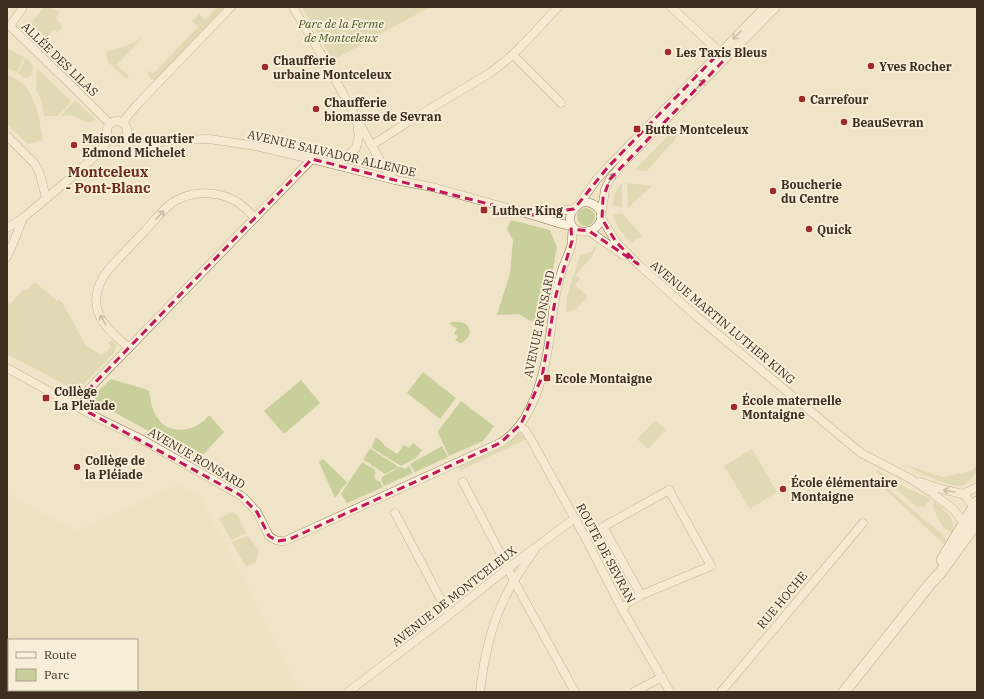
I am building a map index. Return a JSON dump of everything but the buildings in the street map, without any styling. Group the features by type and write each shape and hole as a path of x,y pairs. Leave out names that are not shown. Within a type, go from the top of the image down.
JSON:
{"main road":[{"path":"930,584 935,570 964,523 976,507"},
{"path":"844,692 940,573 977,521"}],"street":[{"name":"ALLÉE DES LILAS","path":"22,7 8,27 110,124"},
{"path":"123,124 136,106 231,7"},
{"path":"293,7 321,54 383,166 395,180"},
{"path":"372,145 500,67 558,7"},
{"path":"672,7 726,58"},
{"path":"765,7 597,179 571,215 572,225 581,231 587,232 599,224 602,217 604,194 610,179 624,162 776,7"},
{"path":"513,55 561,103"},
{"path":"328,163 344,159 356,148 359,136 356,118"},
{"path":"118,122 123,124 127,131 124,138 116,141 110,138 107,132 110,124 118,122"},
{"path":"7,136 35,164 40,174 46,198"},
{"path":"7,228 23,218 90,162 110,138"},
{"name":"AVENUE SALVADOR ALLENDE","path":"124,138 148,144 155,144 170,140 209,139 256,146 395,180 432,187 558,223 572,225"},
{"path":"77,406 84,394 312,159"},
{"path":"129,348 106,327 98,309 96,294 103,277 108,270 166,208 178,200 190,195 212,193 226,196 241,204 255,218"},
{"path":"577,206 584,202 595,204 598,207 602,217"},
{"name":"AVENUE SALVADOR ALLENDE","path":"532,215 577,206"},
{"name":"AVENUE MARTIN LUTHER KING","path":"602,217 616,242 697,317 861,453 911,479 953,509 964,523"},
{"path":"7,256 9,244 23,218"},
{"name":"AVENUE RONSARD","path":"7,368 94,416 141,439 240,495 257,512 269,536 278,541 285,541 500,443 507,439 521,424 534,400 542,377 556,295 560,277 572,241 572,225"},
{"name":"AVENUE MARTIN LUTHER KING","path":"587,232 638,264"},
{"name":"AVENUE RONSARD","path":"569,253 576,241 587,232"},
{"name":"ROUTE DE SEVRAN","path":"519,426 525,430 531,439 575,518 622,609 670,692"},
{"name":"AVENUE MARTIN LUTHER KING","path":"911,479 941,489 963,494"},
{"path":"463,482 514,581 575,692"},
{"path":"976,507 963,494 977,487"},
{"path":"585,537 669,490 711,566 641,595 628,603 622,609"},
{"path":"395,513 449,615"},
{"name":"AVENUE DE MONTCELEUX","path":"348,692 575,518"},
{"path":"964,523 977,521"},
{"name":"RUE HOCHE","path":"720,692 862,523"},
{"path":"603,527 641,595"},
{"path":"480,692 489,642 499,612 514,581 537,547"},
{"path":"634,692 662,677"}],"highlighted area":[{"path":"720,52 726,58 610,179 603,198 602,219 616,242 638,264 589,231 571,229 572,241 556,295 542,377 521,424 500,443 290,539 278,541 269,536 257,512 240,495 77,406 85,393 312,159 532,215 574,209 608,167"}],"shaded area":[{"path":"179,484 200,496 244,579 300,692 7,692 7,493 76,531"}],"green space":[{"path":"44,7 60,12 55,18 62,27 57,33 54,30 44,39 29,24"},
{"path":"217,7 226,7 156,79 151,80 148,74 149,70 153,74 198,27 192,21 199,14 205,20"},
{"name":"Parc de la Ferme de Montceleux","path":"302,7 430,7 333,60"},
{"path":"143,37 117,65 129,76 126,79 108,62 106,52 131,44"},
{"path":"7,48 24,57 17,72 7,68"},
{"path":"25,57 33,65 33,72 25,78 18,73 24,63"},
{"path":"37,68 71,101 57,116 44,116 41,99 36,90"},
{"path":"7,74 17,79 30,93 37,110 43,140 28,144 7,124"},
{"path":"75,100 96,120 86,122 72,116 61,116"},
{"path":"675,128 676,138 647,171 635,170"},
{"path":"622,183 622,207 613,206 613,199"},
{"path":"627,183 652,186 628,208"},
{"path":"582,208 590,208 595,213 593,224 590,226 582,226 577,221 577,213"},
{"path":"622,213 643,237 636,239 631,243 618,228 613,215"},
{"path":"511,220 550,230 557,247 543,323 530,321 519,314 497,315 510,274 513,240 507,229"},
{"path":"598,242 593,255 576,275 580,279 575,285 588,297 576,309 566,312 567,296 580,255 591,252"},
{"path":"33,283 36,283 57,301 58,299 62,302 85,344 101,355 111,346 108,343 111,340 116,345 114,353 82,386 71,388 7,354 7,301 10,304 23,290 28,290"},
{"path":"451,322 462,322 469,328 469,336 463,342 460,343 455,340 458,337 454,333 457,329 450,324"},
{"path":"423,372 456,398 440,419 407,393"},
{"path":"111,379 148,390 155,414 162,423 168,427 182,430 190,428 197,426 208,416 210,416 224,432 200,458 196,457 101,405 94,399 96,393"},
{"path":"301,380 320,403 284,434 264,411"},
{"path":"461,401 494,426 483,441 449,456 438,431"},
{"path":"655,420 666,430 648,449 637,439"},
{"path":"519,434 523,435 527,439 461,470 459,466 503,446"},
{"path":"376,437 385,446 397,454 404,445 409,448 413,443 422,450 416,458 401,466 372,448"},
{"path":"442,446 448,457 415,472 410,464"},
{"path":"371,449 399,467 385,474 363,459"},
{"path":"752,449 777,492 750,509 724,466"},
{"path":"323,459 347,482 335,498 319,462"},
{"path":"362,462 374,469 376,473 374,475 376,480 380,481 383,487 347,503 341,494"},
{"path":"903,464 943,477 971,471 977,465 977,472 968,483 959,486 943,483"},
{"path":"409,466 413,473 384,486 381,480 382,477 400,467 405,469"},
{"path":"878,470 903,486 931,499 924,507 917,507 876,472"},
{"path":"871,476 873,476 943,535 946,540 945,545"},
{"path":"934,501 949,515 953,524 952,533 943,527 933,507"},
{"path":"232,512 238,516 246,533 231,540 219,518"},
{"path":"248,536 259,550 256,562 246,567 232,542"}],"place":[{"name":"Les Taxis Bleus","path":"668,52"},
{"name":"Yves Rocher","path":"871,66"},
{"name":"Chaufferie urbaine Montceleux","path":"265,67"},
{"name":"Carrefour","path":"802,99"},
{"name":"Chaufferie biomasse de Sevran","path":"316,109"},
{"name":"BeauSevran","path":"844,122"},
{"name":"Butte Montceleux","path":"637,129"},
{"name":"Maison de quartier Edmond Michelet","path":"74,145"},
{"name":"Boucherie du Centre","path":"773,191"},
{"name":"Luther King","path":"484,210"},
{"name":"Quick","path":"809,229"},
{"name":"Ecole Montaigne","path":"547,378"},
{"name":"Collège La Pleïade","path":"46,398"},
{"name":"École maternelle Montaigne","path":"734,407"},
{"name":"Collège de la Pléiade","path":"77,467"},
{"name":"École élémentaire Montaigne","path":"783,489"}],"district":[{"name":"Montceleux - Pont-Blanc","path":"108,180"}]}
